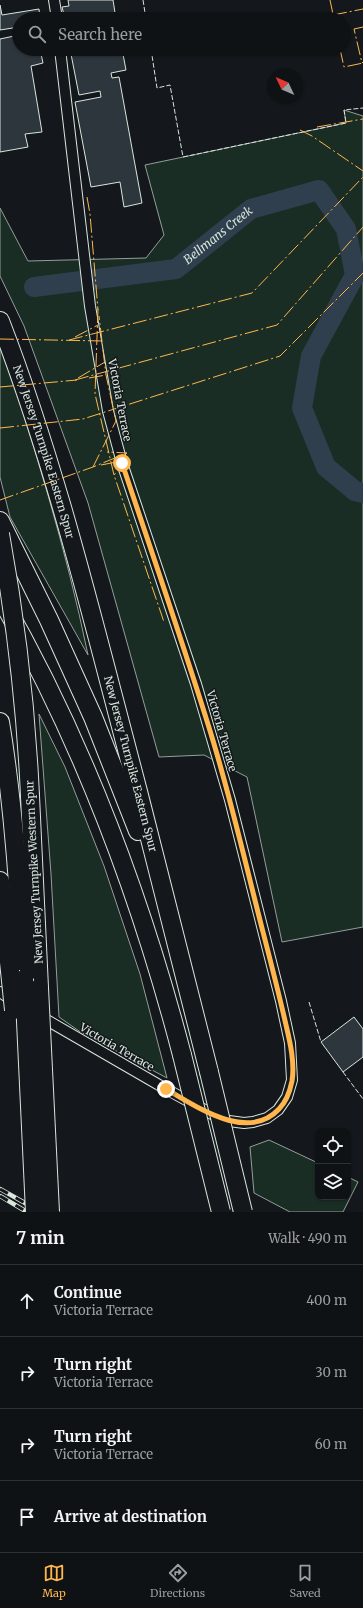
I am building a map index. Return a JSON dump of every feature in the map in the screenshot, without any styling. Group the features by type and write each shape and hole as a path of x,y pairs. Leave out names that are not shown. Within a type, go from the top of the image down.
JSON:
{"highway":[{"name":"New Jersey Turnpike Eastern Spur","path":"0,321 34,415 57,488 84,586 166,898 243,1212"},
{"path":"0,522 46,614 94,717 166,898"},
{"name":"New Jersey Turnpike Western Spur","path":"0,534 20,666 30,796 25,979"},
{"path":"0,597 55,701 105,814 122,859 153,951 182,1055 221,1212"},
{"name":"New Jersey Turnpike Western Spur","path":"0,722 10,789 25,979 50,1212"},
{"path":"0,881 25,979 21,1090 32,1141 35,1212"}],"street":[{"path":"54,0 56,12"},
{"name":"Victoria Terrace","path":"0,992 166,1089 212,1114 229,1121 244,1123 268,1118 278,1110 287,1097 292,1080 290,1043 281,1001 230,800 212,736 113,435 90,306 61,56"}],"green space":[{"path":"344,110 363,116 363,927 282,942 247,777 204,755 159,757 88,503 24,326 0,276 0,208 28,261 146,258 164,235 145,165 346,123"},
{"path":"0,341 25,419 70,575 88,655 10,517 0,477"},
{"path":"39,714 65,767 104,866 140,974 167,1078 79,1031 59,1017 51,874"},
{"path":"269,1140 315,1162 315,1200 349,1200 343,1212 290,1212 254,1193 250,1147"},
{"path":"351,1178 358,1182 351,1196"}],"building":[{"path":"68,0 113,0 115,12 63,12 62,7 69,6"},
{"path":"0,5 2,15 12,13 12,28 0,30"},
{"path":"39,9 39,12 20,12"},
{"path":"12,36 12,56 42,56 43,63 31,66 42,132 25,134 28,147 0,152 0,39"},
{"path":"71,56 123,56 126,70 111,73 112,78 119,77 142,203 124,207 120,182 91,187 75,102 101,97 100,91 79,95"},
{"path":"354,1017 363,1029 363,1057 343,1072 321,1042"}],"waterway":[{"name":"Bellmans Creek","path":"34,287 176,269 251,209 319,190 346,229 355,275 311,356 302,408 326,467 355,491 363,493"}],"railway":[{"path":"0,1189 41,1212"},
{"path":"0,1196 27,1212"}],"fence":[{"path":"143,0 145,12"},
{"path":"152,56 157,88 170,85 183,157 346,123 344,110 363,108"},
{"path":"309,1002 321,1042"},
{"path":"343,1072 363,1099"}],"power":[{"path":"330,0 333,12"},
{"path":"348,12 363,9"},
{"path":"363,27 354,29 362,63 363,62"},
{"path":"342,56 344,67 363,63"},
{"path":"317,127 363,119"},
{"path":"300,130 312,136 363,171"},
{"path":"69,340 252,293 363,177"},
{"path":"87,197 90,214 98,310"},
{"path":"75,380 277,325 363,227"},
{"path":"0,428 83,419 280,356 363,273"},
{"path":"98,309 95,394 114,475 164,622"},
{"path":"93,467 116,421 106,375 99,316"},
{"path":"75,337 98,325"},
{"path":"0,339 103,341"},
{"path":"78,378 105,362"},
{"path":"89,378 106,375"},
{"path":"0,387 77,380"},
{"path":"0,500 93,467 127,453 107,452"},
{"path":"101,465 127,460 114,475"}],"route":[{"path":"122,463 212,736 230,800 281,1001 290,1043 292,1063 292,1080 287,1097 278,1110 268,1118 253,1122 244,1123 229,1121 212,1114 166,1089"}]}
